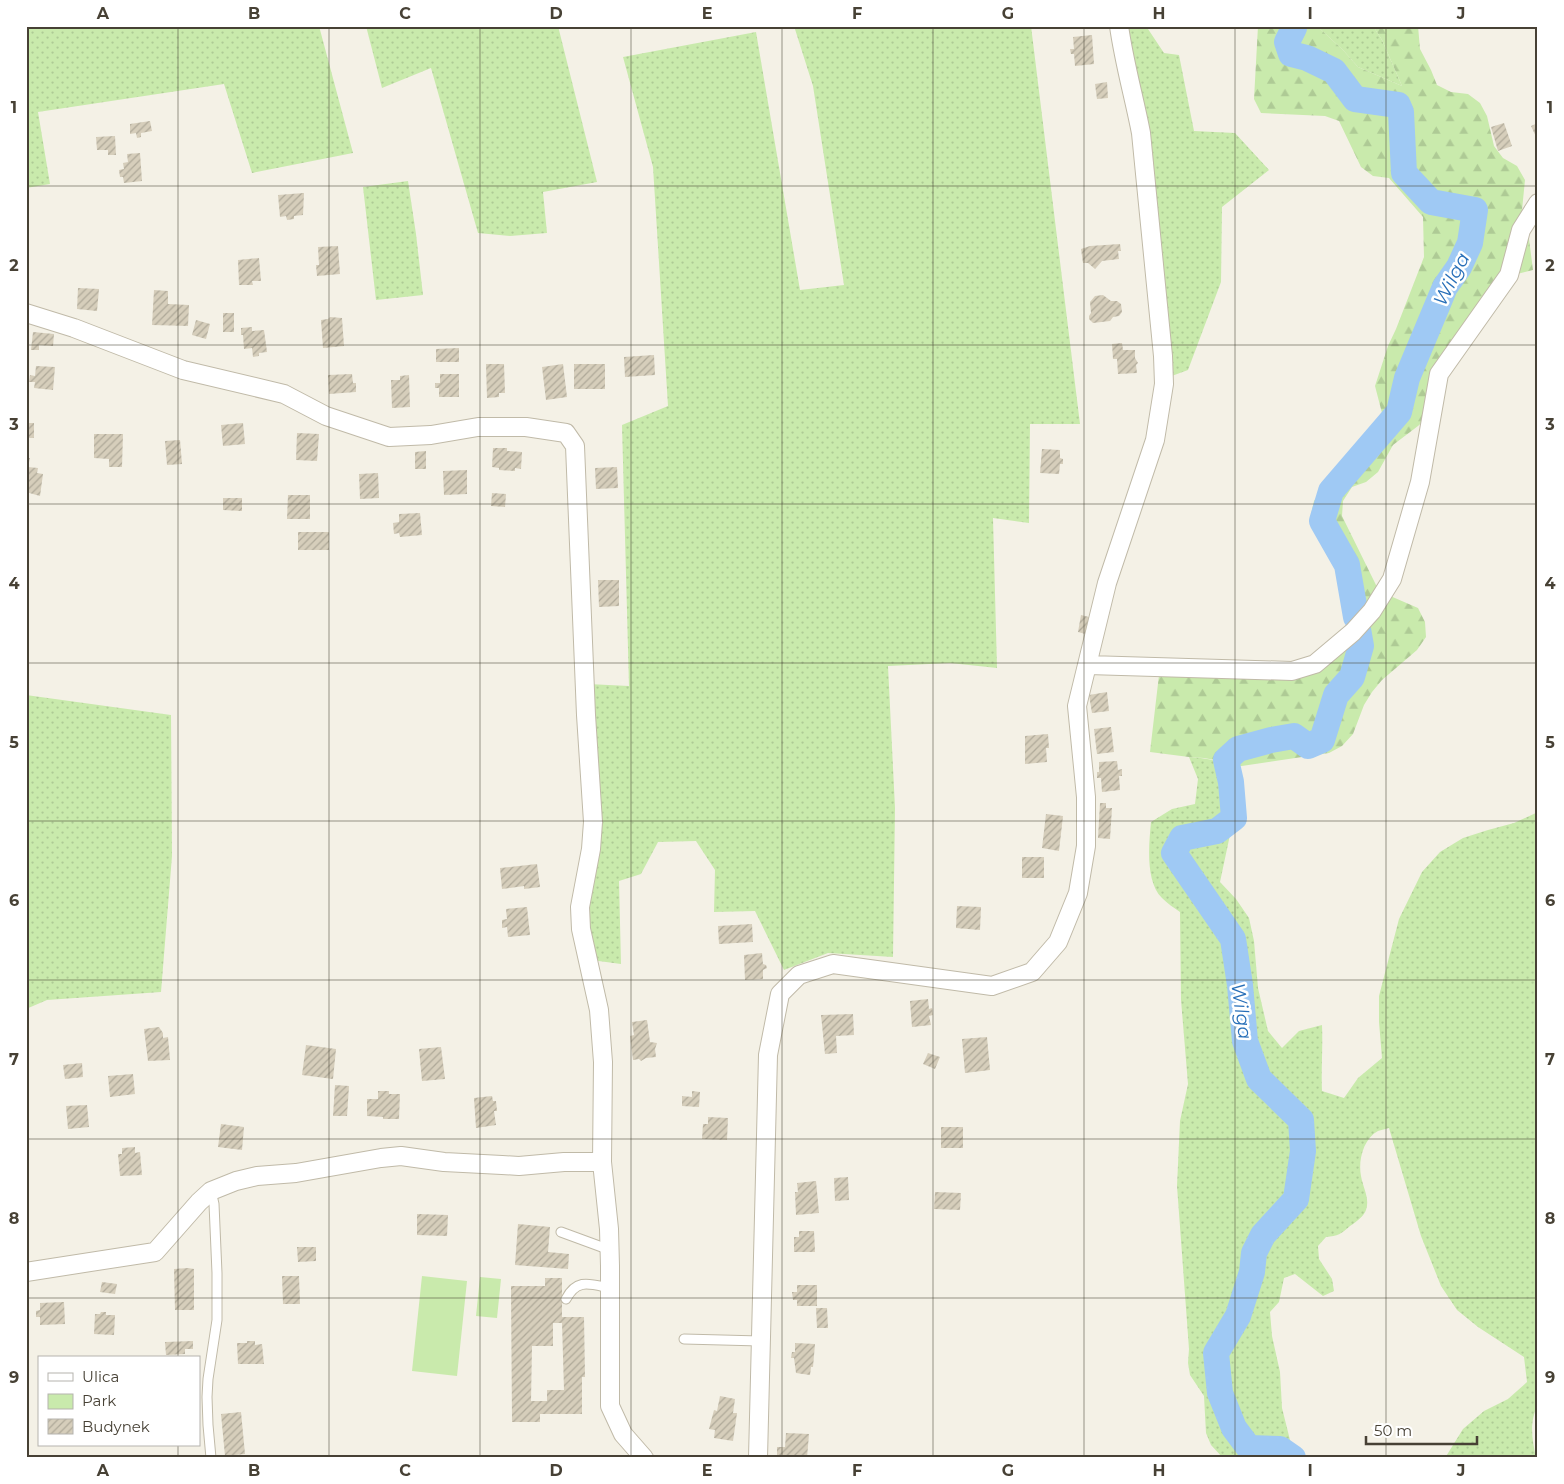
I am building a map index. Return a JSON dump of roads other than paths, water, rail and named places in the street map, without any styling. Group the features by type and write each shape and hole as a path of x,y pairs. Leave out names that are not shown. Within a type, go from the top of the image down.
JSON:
{"street":[{"path":"758,1458 768,1054 780,994 799,975 833,964 992,986 1032,972 1058,942 1078,893 1086,846 1086,797 1077,706 1107,583 1155,440 1164,384 1163,356 1141,133 1135,102 1122,55 1119,26"},
{"path":"1088,665 1292,671 1315,664 1353,632 1372,611 1392,578 1420,482 1439,374 1509,275 1521,230 1538,203"},
{"path":"26,313 74,328 183,370 284,394 326,416 389,437 431,435 478,427 526,427 566,433 575,446 583,657 593,822 591,849 580,907 580,929 599,1010 602,1062 602,1162 610,1250 610,1406 623,1434 644,1458"},
{"path":"26,1272 155,1252 211,1191 236,1181 257,1176 296,1173 401,1156 444,1162 519,1166 564,1162 602,1162"}],"lane":[{"path":"211,1191 214,1204 217,1273 217,1320 207,1397 211,1458"},
{"path":"561,1232 610,1250"},
{"path":"566,1299 572,1289 578,1285 590,1284 610,1288"},
{"path":"684,1339 760,1341"}],"waterway":[{"name":"Wilga","path":"1293,26 1294,28 1287,42 1291,54 1307,58 1334,71 1355,99 1398,105 1401,112 1404,173 1431,202 1475,210 1470,243 1459,267 1445,287 1407,378 1399,412 1331,491 1322,521 1347,565 1356,617"},
{"name":"Wilga","path":"1293,1458 1280,1449 1249,1448 1234,1428 1220,1393 1216,1353 1238,1316 1252,1272 1254,1253 1263,1235 1296,1199 1303,1151 1301,1120 1259,1079 1245,1041 1240,985 1233,939 1174,853 1182,838 1217,831 1234,818 1231,782 1226,760 1238,749 1294,736 1308,746 1322,740 1336,695 1352,677 1361,646 1358,629"}]}
